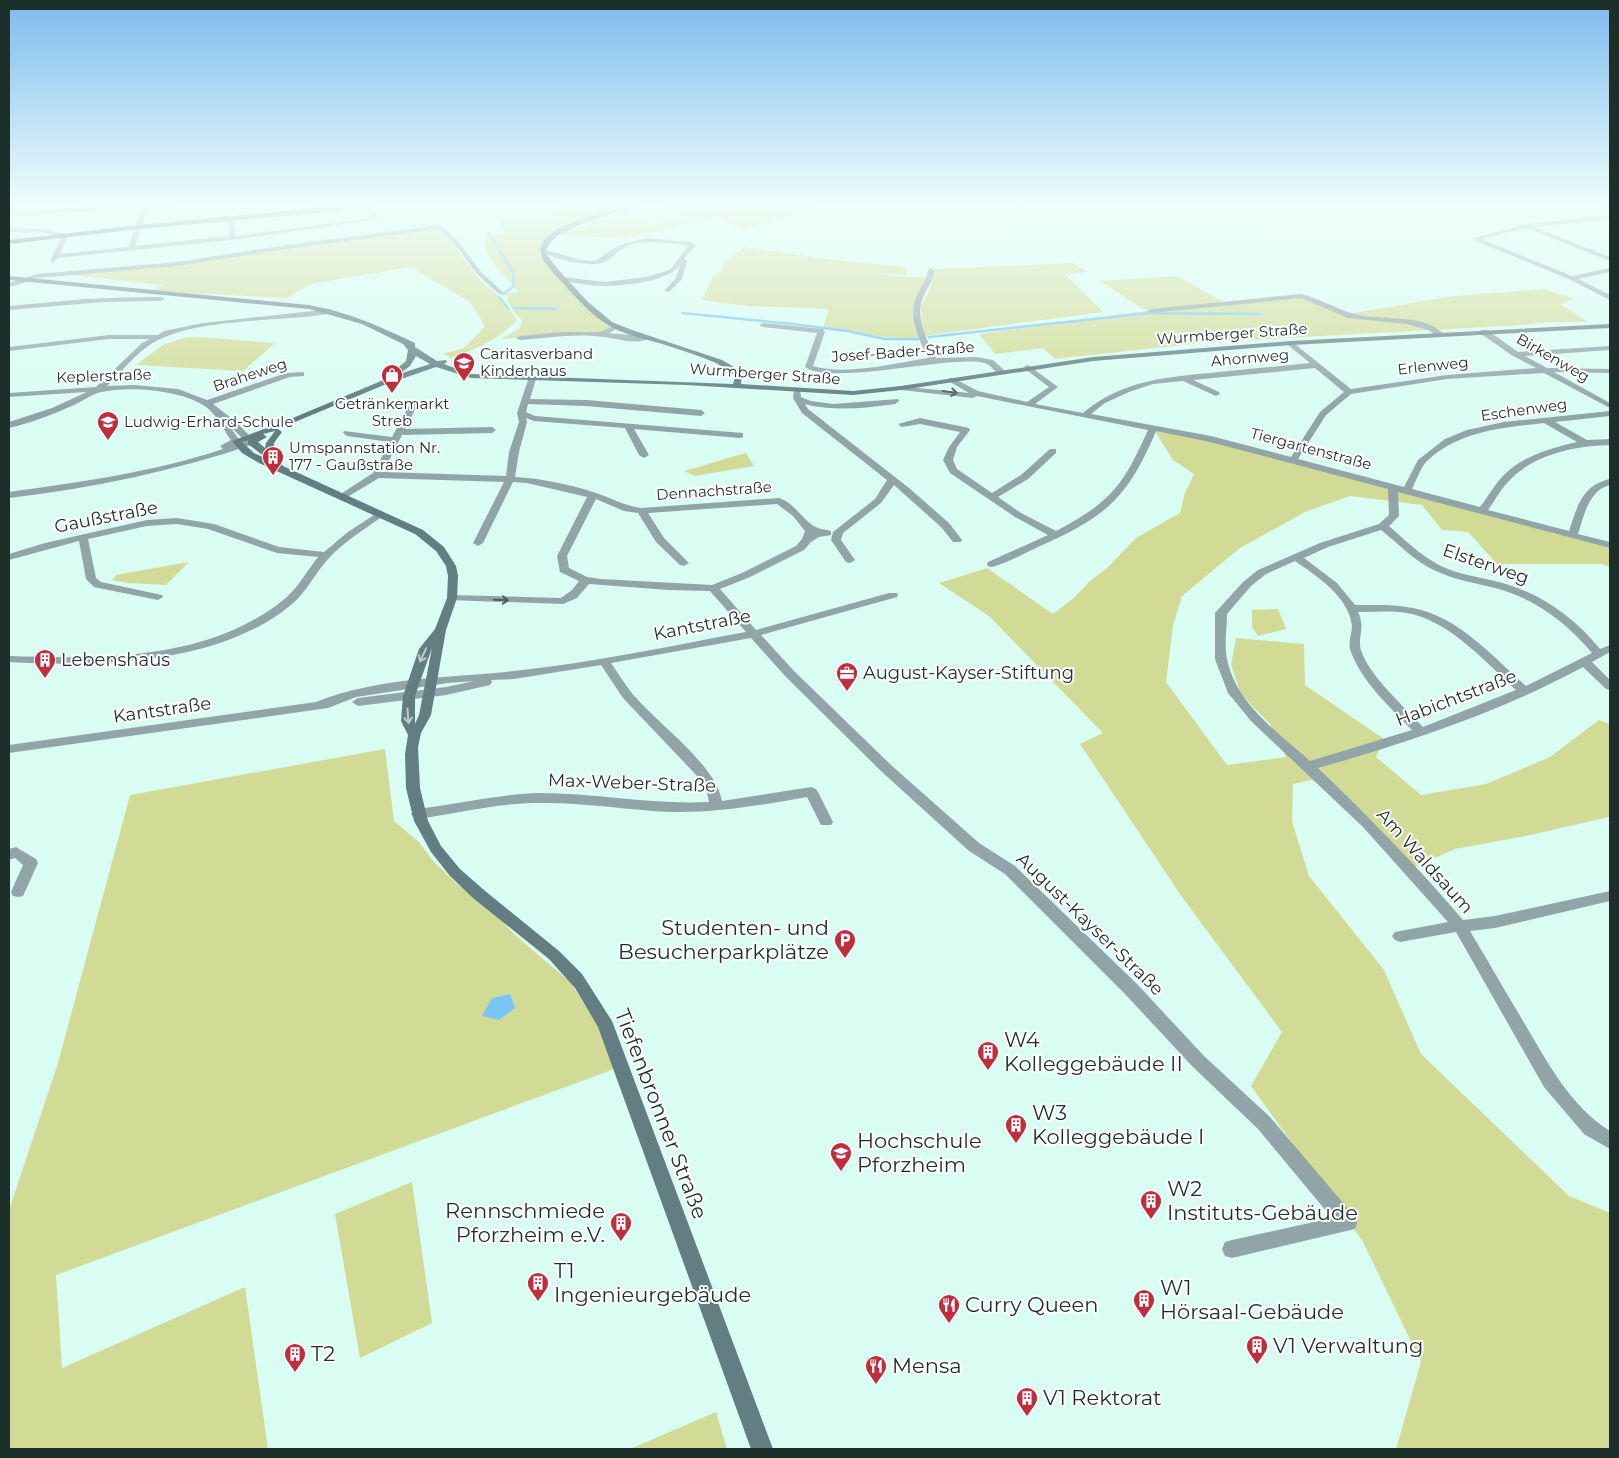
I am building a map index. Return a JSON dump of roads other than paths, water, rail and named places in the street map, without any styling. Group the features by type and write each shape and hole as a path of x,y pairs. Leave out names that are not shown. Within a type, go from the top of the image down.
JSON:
{"street":[{"path":"9,285 37,276 83,272"},
{"path":"479,272 500,293"},
{"path":"557,272 590,308 605,320 616,327 645,338 712,358 726,365 736,371 739,377 736,386"},
{"path":"563,278 605,284 630,282 668,272"},
{"path":"667,291 681,272"},
{"path":"931,272 932,279 919,299 916,313 918,328 933,360"},
{"path":"1556,272 1610,298"},
{"path":"1571,278 1600,272"},
{"path":"9,278 286,304 330,311 365,322 441,362"},
{"name":"Wurmberger Straße","path":"1151,311 1301,296 1310,298 1350,316 1407,322 1430,328 1440,334"},
{"path":"9,308 88,300 122,298 161,299"},
{"path":"284,316 293,312 295,308 286,304"},
{"path":"9,426 69,405 99,389 145,344 157,337 195,326 330,311"},
{"name":"Josef-Bader-Straße","path":"763,325 811,329 821,332 809,367 815,370 865,370 933,360 982,360 990,362 1001,372"},
{"name":"Wurmberger Straße","path":"441,362 471,376 721,385 797,395 853,393 901,388 1028,367 1093,359 1291,343 1610,326"},
{"path":"602,334 616,327"},
{"name":"Birkenweg","path":"1484,332 1516,354 1610,406"},
{"path":"520,338 561,334 602,334 624,338 645,338"},
{"path":"9,350 109,337 157,337"},
{"path":"406,342 412,350 441,362"},
{"path":"1291,343 1349,392"},
{"path":"1516,354 1610,348"},
{"path":"381,383 407,364 412,350"},
{"path":"394,374 441,362"},
{"path":"9,495 83,484 170,467 249,440 381,383 441,362"},
{"path":"721,385 726,365"},
{"name":"Ahornweg","path":"1084,416 1102,401 1126,390 1152,382 1318,365"},
{"path":"1028,367 1054,387 1028,405"},
{"name":"Erlenweg","path":"1292,461 1328,406 1349,392 1429,380 1544,370 1580,369 1610,371"},
{"name":"Braheweg","path":"207,403 289,375 301,374"},
{"name":"Tiergartenstraße","path":"968,378 1000,400"},
{"name":"Ahornweg","path":"1184,378 1216,394"},
{"path":"478,543 510,479 514,452 523,422 521,413 532,379"},
{"name":"Tiergartenstraße","path":"953,380 975,394 1000,400"},
{"name":"Keplerstraße","path":"9,395 99,389 156,388 178,392 207,403 222,417 232,423 249,440"},
{"name":"Tiergartenstraße","path":"901,388 940,391 1000,400 1211,439 1610,545"},
{"path":"797,395 820,405 843,407 895,401"},
{"path":"797,395 805,411 945,525 956,540"},
{"path":"524,401 586,403 700,413"},
{"path":"341,497 377,475 414,402"},
{"path":"521,413 534,418 555,421 740,435"},
{"name":"Eschenweg","path":"1407,490 1422,462 1448,441 1470,432 1504,425 1610,413"},
{"name":"Keplerstraße","path":"222,417 224,425 238,444"},
{"path":"1545,420 1585,443"},
{"path":"902,424 920,421 966,430 954,447 948,460 953,471 962,479 1018,514 1054,534"},
{"path":"268,454 270,443 278,432 291,422"},
{"path":"629,427 644,455"},
{"path":"992,564 1093,516 1119,492 1133,469 1153,428"},
{"path":"347,433 396,436 492,430"},
{"path":"249,440 278,432"},
{"name":"Tiefenbronner Straße","path":"249,440 268,454 280,468"},
{"path":"1483,510 1506,478 1545,455 1585,443 1610,442"},
{"name":"Tiefenbronner Straße","path":"238,444 264,462 419,532 440,548 452,571 454,588 440,630 439,647 424,719 414,735"},
{"path":"992,496 1017,484 1039,466 1054,450"},
{"name":"Dennachstraße","path":"377,475 424,474 544,483 593,495 620,506 641,511 779,501 789,506 807,526"},
{"path":"850,560 840,549 836,540 838,532 878,501 892,480"},
{"path":"1573,534 1590,492 1606,482 1610,482"},
{"path":"1393,487 1394,516 1383,526 1324,545 1296,557 1320,575 1352,608 1357,624 1353,644 1369,676 1420,731"},
{"path":"593,495 562,556 564,570 585,580 628,585 713,588 763,568 800,548 807,540 810,531 807,526"},
{"name":"Dennachstraße","path":"641,511 660,540 684,563"},
{"path":"9,659 116,659 168,651 210,641 243,629 288,602 326,555 380,514"},
{"name":"Gaußstraße","path":"9,557 45,546 147,523 177,520 210,526 277,550 326,555"},
{"path":"807,526 817,532 827,533"},
{"name":"Elsterweg","path":"1383,526 1410,549 1437,568 1465,580 1517,591 1551,609 1580,633 1599,655"},
{"path":"807,540 841,529"},
{"path":"83,538 92,579 98,585 158,597"},
{"name":"Am Waldsaum","path":"1296,557 1262,572 1247,584 1221,613 1221,659 1232,690 1255,718 1308,766 1418,877 1460,926 1550,1082 1590,1128 1610,1141"},
{"path":"452,598 563,601 572,597 585,580"},
{"name":"August-Kayser-Straße","path":"713,588 790,674 886,768 974,847 1010,870 1131,989 1198,1061 1264,1123 1348,1224 1232,1249"},
{"name":"Kantstraße","path":"9,750 411,690 429,688 454,690 514,675 753,634 893,594"},
{"path":"1352,608 1402,609 1440,622 1463,638 1524,690"},
{"name":"Tiefenbronner Straße","path":"440,630 425,649 411,690 407,722 414,735 413,788 418,814 426,836 439,855 456,874 555,956 576,978 606,1026 762,1449"},
{"name":"Habichtstraße","path":"1308,766 1370,749 1474,713 1585,662 1610,648"},
{"path":"604,661 627,694 704,775 714,789 716,806"},
{"path":"1585,662 1610,686"},
{"name":"Max-Weber-Straße","path":"418,814 537,798 662,806 716,806 811,792 826,822"},
{"path":"9,855 16,852 31,863 18,892"},
{"path":"1400,936 1515,918 1610,896"}],"water":[{"path":"510,994 515,1008 499,1020 482,1016 492,998"}],"waterway":[{"path":"503,294 513,287 513,272"},
{"path":"499,297 508,308"},
{"path":"514,308 556,309"},
{"path":"682,313 793,324 847,331 885,339 918,339"},
{"path":"929,337 1148,313 1260,314"}],"place":[{"name":"Caritasverband Kinderhaus","path":"464,382"},
{"name":"Getränkemarkt Streb","path":"392,394"},
{"name":"Ludwig-Erhard-Schule","path":"108,441"},
{"name":"Umspannstation Nr. 177 - Gaußstraße","path":"273,476"},
{"name":"Lebenshaus","path":"45,679"},
{"name":"August-Kayser-Stiftung","path":"847,692"},
{"name":"Studenten- und Besucherparkplätze","path":"845,959"},
{"name":"W4 Kolleggebäude II","path":"988,1071"},
{"name":"W3 Kolleggebäude I","path":"1016,1144"},
{"name":"Hochschule Pforzheim","path":"841,1172"},
{"name":"W2 Instituts-Gebäude","path":"1151,1220"},
{"name":"Rennschmiede Pforzheim e.V.","path":"621,1242"},
{"name":"T1 Ingenieurgebäude","path":"538,1302"},
{"name":"W1 Hörsaal-Gebäude","path":"1144,1319"},
{"name":"Curry Queen","path":"949,1324"},
{"name":"V1 Verwaltung","path":"1257,1365"},
{"name":"T2","path":"295,1373"},
{"name":"Mensa","path":"876,1385"},
{"name":"V1 Rektorat","path":"1027,1417"}]}
